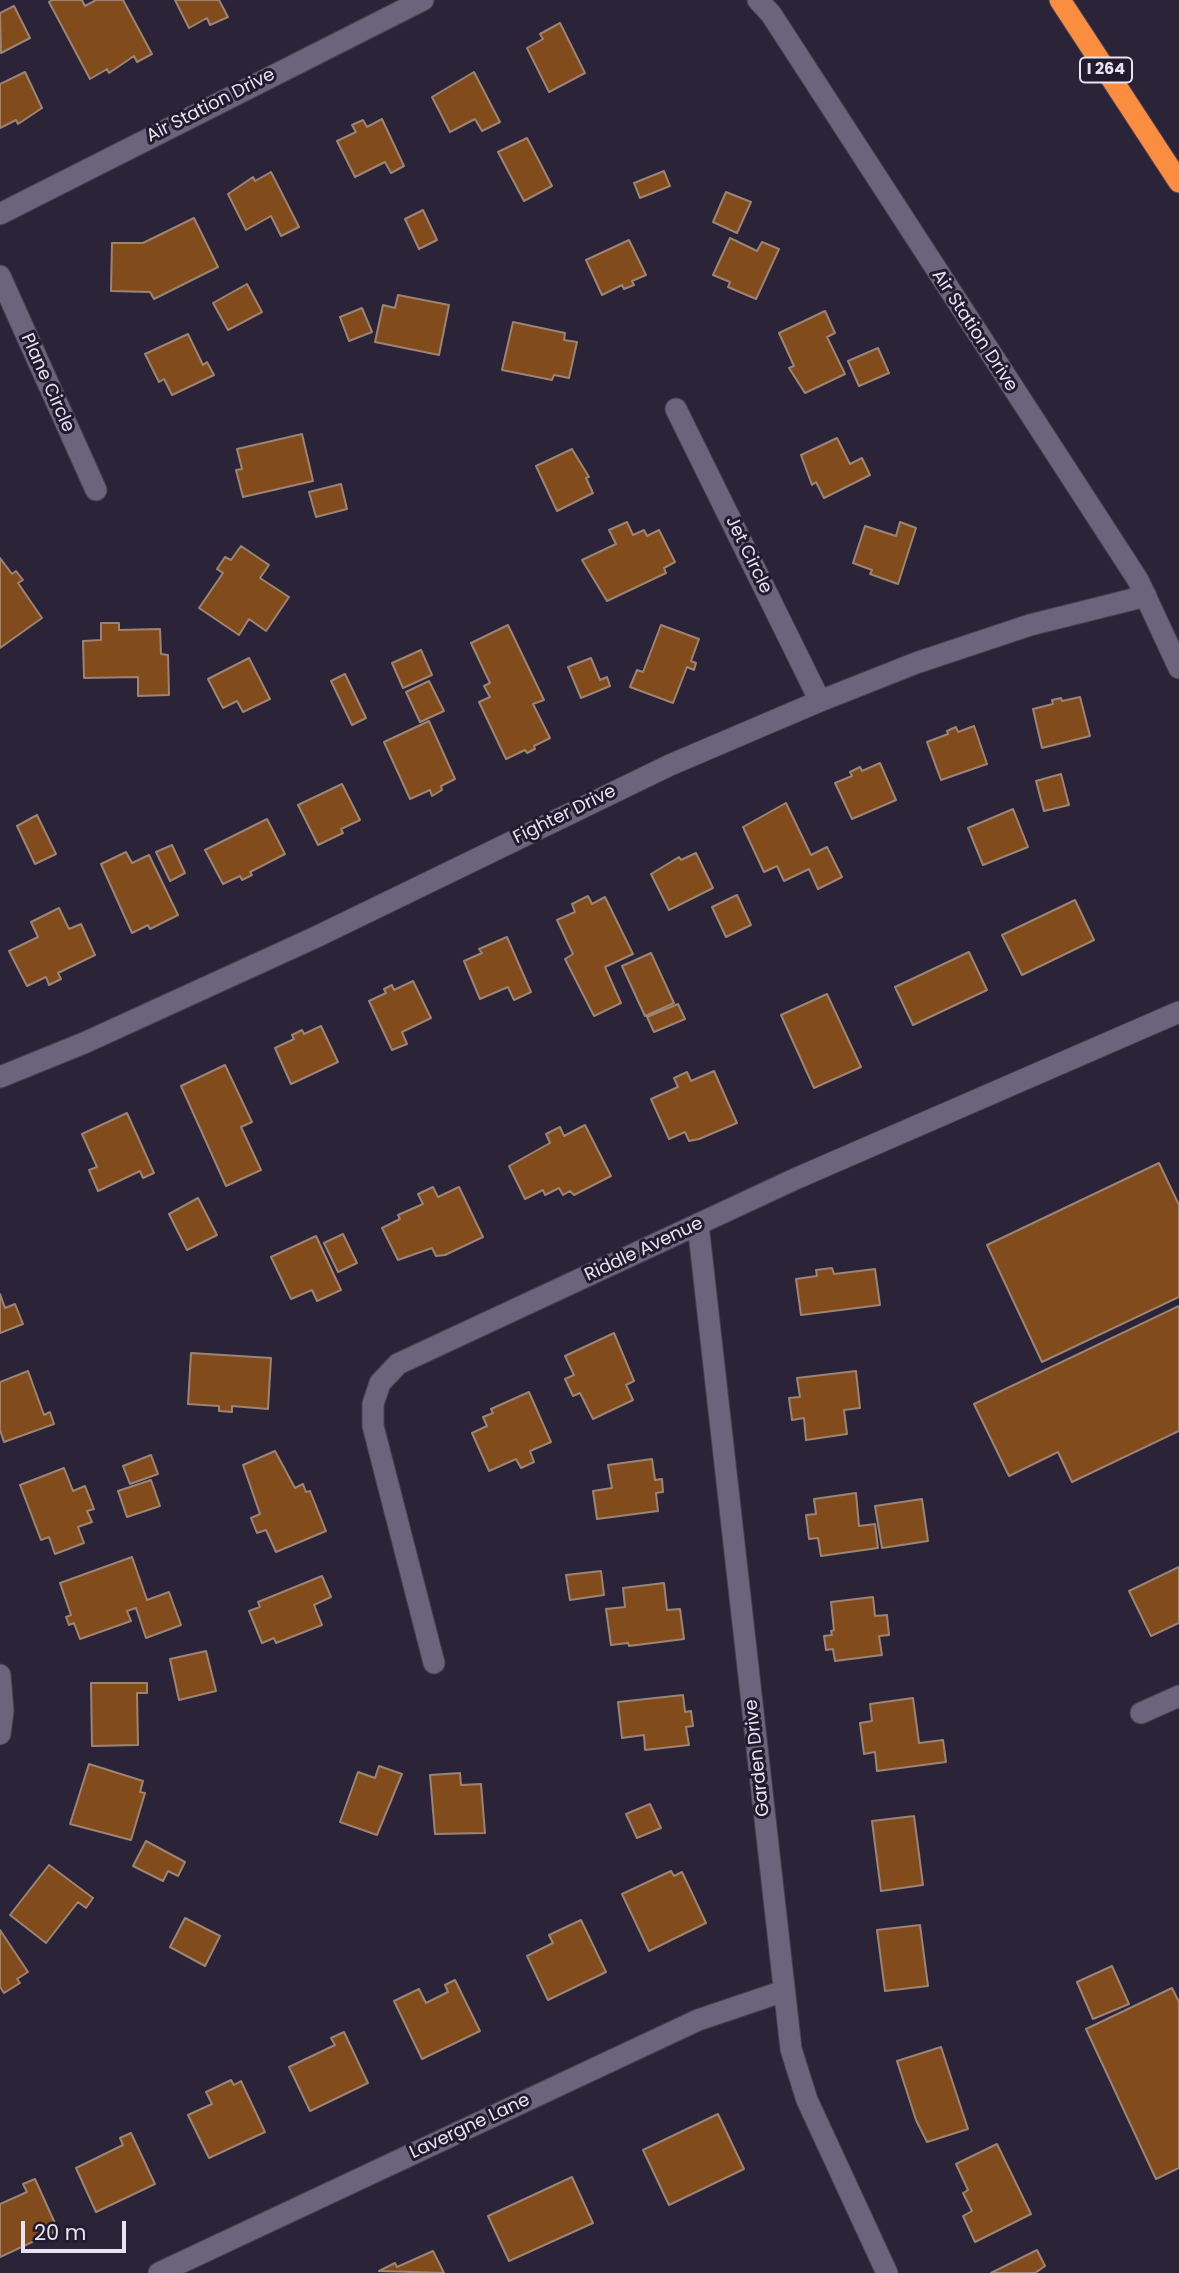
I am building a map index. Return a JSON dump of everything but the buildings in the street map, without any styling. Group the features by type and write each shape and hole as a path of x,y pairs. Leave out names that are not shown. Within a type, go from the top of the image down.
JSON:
{"highway":[{"name":"I 264","path":"1060,0 1179,182"}],"street":[{"name":"Air Station Drive","path":"0,214 423,0"},
{"name":"Air Station Drive","path":"758,0 771,14 1146,596 1179,668"},
{"name":"Plane Circle","path":"0,276 96,490"},
{"name":"Jet Circle","path":"676,409 820,701"},
{"name":"Fighter Drive","path":"0,1077 84,1043 303,943 670,765 820,701 916,663 1030,625 1146,596"},
{"name":"Riddle Avenue","path":"434,1663 373,1426 373,1404 380,1383 398,1364 698,1224 1179,1012"},
{"name":"Garden Drive","path":"698,1224 791,2049 807,2100 887,2273"},
{"path":"0,1675 3,1711 0,1734"},
{"path":"1141,1713 1179,1696"},
{"name":"Lavergne Lane","path":"159,2273 698,2020 785,1991"}]}
